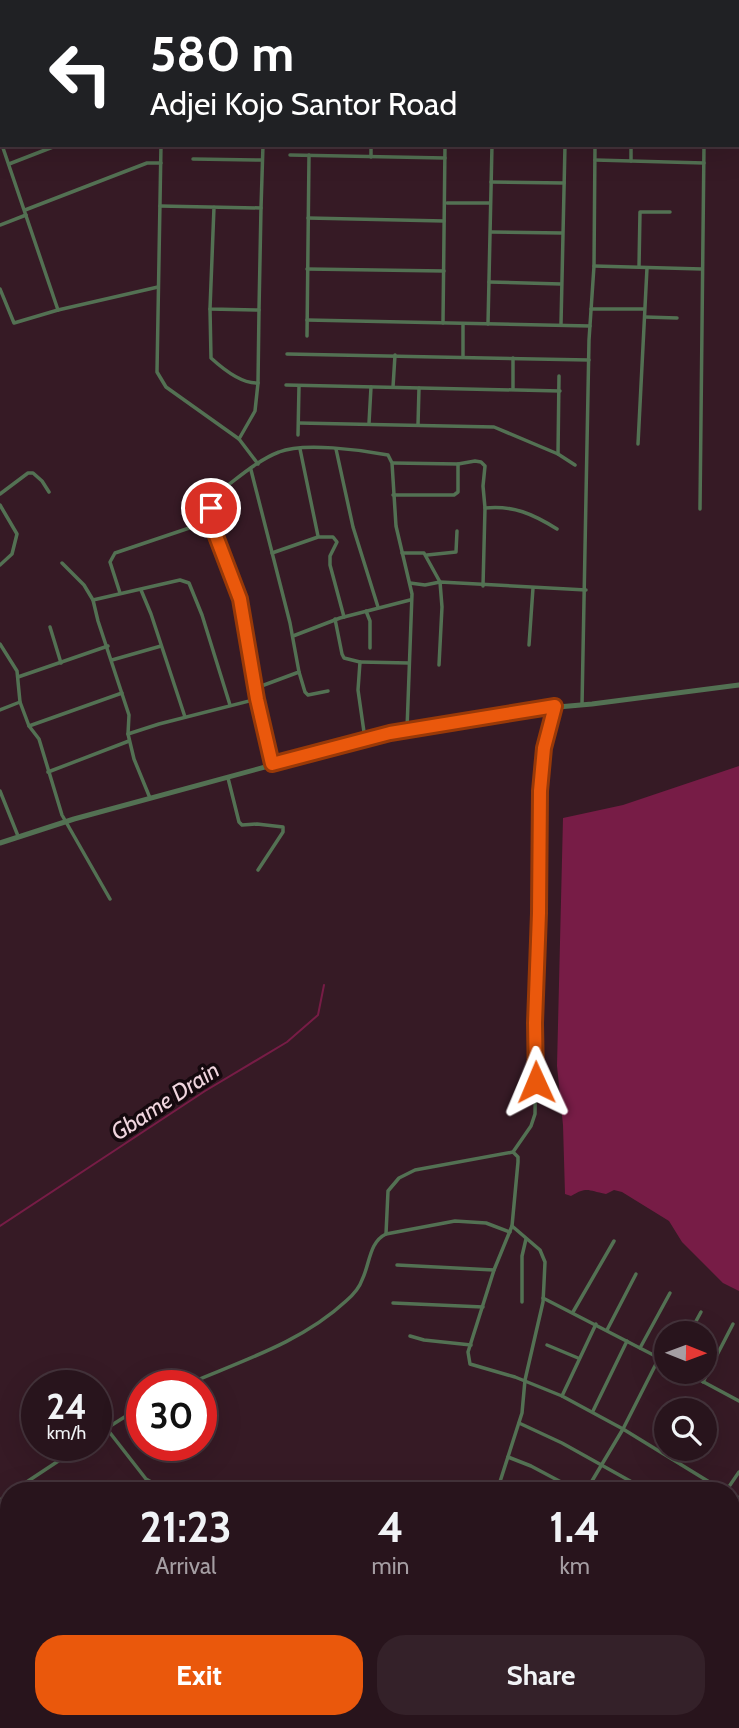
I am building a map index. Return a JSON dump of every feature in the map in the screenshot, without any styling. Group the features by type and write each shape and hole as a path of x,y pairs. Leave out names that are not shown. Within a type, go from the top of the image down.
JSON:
{"street":[{"path":"3,147 58,310"},
{"path":"9,164 53,147"},
{"path":"161,147 157,372 166,387 239,439 258,464"},
{"path":"239,439 255,411 258,383 263,147"},
{"path":"370,157 371,147"},
{"path":"443,323 445,147"},
{"path":"488,324 492,147"},
{"path":"561,324 565,147"},
{"path":"582,705 595,147"},
{"path":"631,161 632,147"},
{"path":"700,509 704,147"},
{"path":"290,155 445,158"},
{"path":"307,337 309,155"},
{"path":"193,159 262,160"},
{"path":"595,160 704,163"},
{"path":"0,225 68,193 148,163 161,163"},
{"path":"491,182 564,183"},
{"path":"446,202 490,203"},
{"path":"160,205 261,208"},
{"path":"214,207 211,358 244,382 258,383"},
{"path":"639,267 639,213 670,212"},
{"path":"308,218 444,221"},
{"path":"491,232 562,233"},
{"path":"594,267 702,269"},
{"path":"638,444 647,268"},
{"path":"307,269 444,271"},
{"path":"489,282 562,284"},
{"path":"0,289 14,323 158,287"},
{"path":"210,309 259,310"},
{"path":"591,309 645,309"},
{"path":"645,317 677,318"},
{"path":"307,320 590,326"},
{"path":"463,324 463,357"},
{"path":"287,354 589,360"},
{"path":"393,387 395,355"},
{"path":"513,358 513,389"},
{"path":"558,376 558,454"},
{"path":"286,385 560,391"},
{"path":"298,435 299,386"},
{"path":"369,424 371,387"},
{"path":"418,425 419,388"},
{"path":"299,422 494,427 558,454 575,465"},
{"path":"300,449 318,537"},
{"path":"272,764 257,699 240,599 216,536 211,508 216,494 277,453 300,449 336,449 388,455 392,463 393,495 401,553 410,583 411,600 407,731"},
{"path":"336,449 353,527 377,607"},
{"path":"392,463 458,464 475,461 485,466 483,586"},
{"path":"393,495 454,495 458,492 458,464"},
{"path":"251,470 305,692 309,695 328,691"},
{"path":"0,494 28,473 33,473 42,481 49,492"},
{"path":"0,505 17,534 12,554 0,565"},
{"path":"485,508 499,507 534,514 557,529"},
{"path":"120,593 110,562 115,553 213,520"},
{"path":"401,553 424,553 430,556 456,552 457,531"},
{"path":"272,554 318,537 333,537 337,541 330,556 330,565 344,617"},
{"path":"424,553 440,582 442,607 439,665"},
{"path":"62,563 84,585 93,600 129,715 129,741 150,798"},
{"path":"93,600 185,580 192,587 230,705"},
{"path":"410,583 419,585 440,582 586,590"},
{"path":"529,645 533,588"},
{"path":"141,590 185,717"},
{"path":"293,636 344,617 411,600"},
{"path":"366,611 370,621 370,649"},
{"path":"335,620 344,657 360,662 409,663"},
{"path":"50,627 61,663"},
{"path":"0,644 13,662 18,677 20,702 29,726 38,739 66,821 110,899"},
{"path":"18,677 107,646"},
{"path":"111,660 161,646"},
{"path":"360,662 358,690 365,739"},
{"path":"256,688 299,672"},
{"path":"0,843 66,821 365,739 555,706 739,685"},
{"path":"29,726 122,693"},
{"path":"128,734 257,699"},
{"path":"0,710 20,702"},
{"path":"386,1234 388,1191 399,1178 415,1170 513,1152 531,1126 535,1114 540,791 544,748 555,706"},
{"path":"48,772 129,741"},
{"path":"228,778 242,825 284,827 258,870"},
{"path":"0,791 18,836"},
{"path":"513,1152 518,1157 518,1162 512,1226 494,1270 471,1345 468,1357 470,1364 525,1380 562,1396 624,1429 710,1482"},
{"path":"217,1372 261,1354 340,1307 358,1290 374,1244 386,1234 455,1221 486,1223 510,1232"},
{"path":"501,1482 519,1423 525,1380 543,1298 545,1262 540,1250 512,1226"},
{"path":"522,1302 522,1256 526,1239"},
{"path":"573,1312 614,1241"},
{"path":"397,1265 494,1270"},
{"path":"607,1330 636,1274"},
{"path":"640,1348 670,1293"},
{"path":"543,1298 654,1355"},
{"path":"393,1303 483,1307"},
{"path":"696,1321 701,1312"},
{"path":"562,1396 596,1324"},
{"path":"718,1353 733,1324"},
{"path":"410,1336 471,1345"},
{"path":"592,1412 627,1341"},
{"path":"547,1345 578,1358"},
{"path":"591,1482 624,1429 654,1368"},
{"path":"707,1384 739,1401"},
{"path":"519,1423 562,1443 631,1482"},
{"path":"112,1435 151,1482"},
{"path":"508,1457 561,1482"},
{"path":"27,1482 58,1461"}],"shaded area":[{"path":"739,766 739,1291 723,1283 682,1242 669,1221 622,1192 614,1190 606,1194 585,1190 571,1196 565,1194 563,1125 557,1066 563,818 623,805"}],"waterway":[{"name":"Gbame Drain","path":"0,1226 205,1091 287,1042 318,1015 324,985"}],"route":[{"path":"211,508 216,536 240,599 252,674 272,764 390,733 555,706 544,748 540,791 536,1082"}]}
